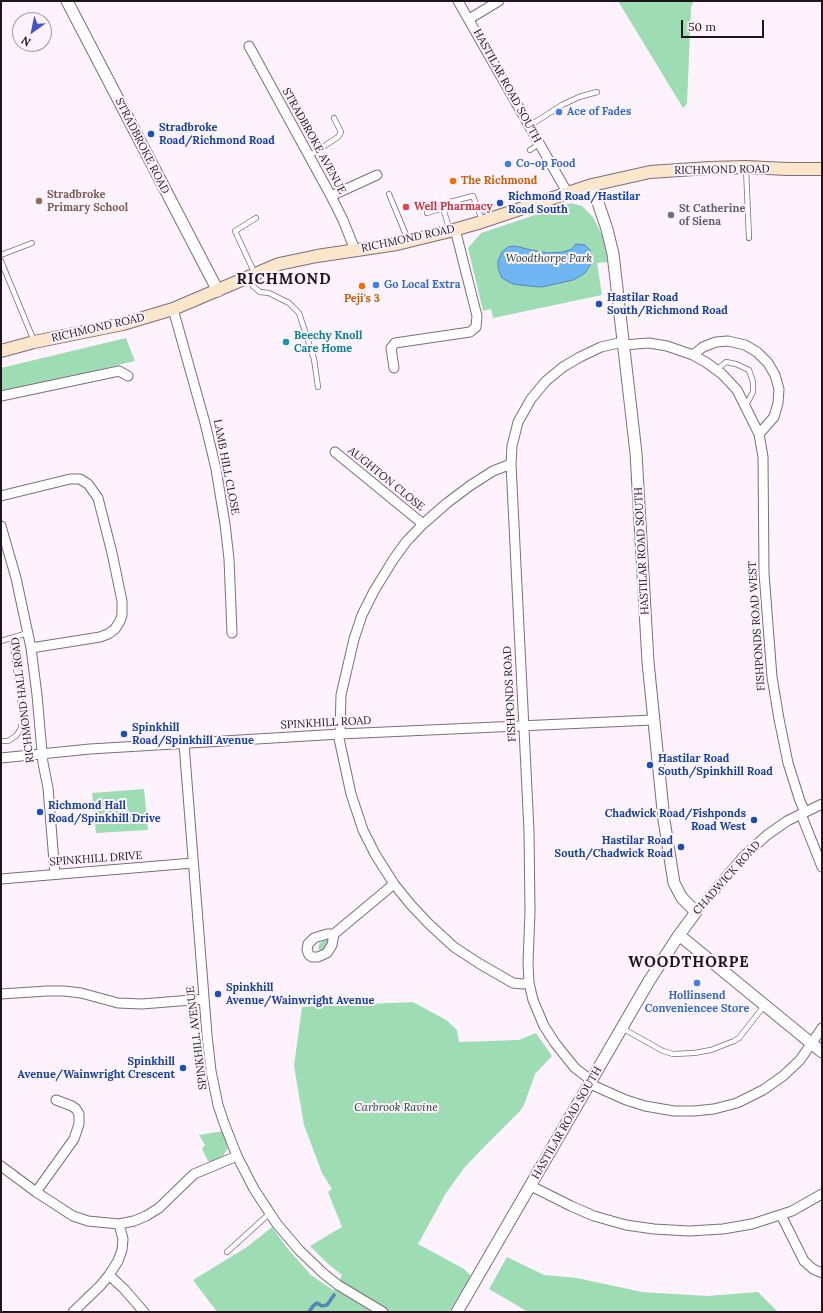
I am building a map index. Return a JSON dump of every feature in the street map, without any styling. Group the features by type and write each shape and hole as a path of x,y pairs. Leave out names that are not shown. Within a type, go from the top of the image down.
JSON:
{"main road":[{"name":"RICHMOND ROAD","path":"1,351 34,342 123,324 173,309 280,264 407,241 453,230 483,222 567,192 650,172 746,167 822,169"}],"street":[{"name":"STRADBROKE ROAD","path":"68,1 218,291"},
{"name":"HASTILAR ROAD SOUTH","path":"458,1 567,192"},
{"path":"469,19 499,1"},
{"name":"STRADBROKE AVENUE","path":"249,46 331,196 343,220 355,250"},
{"path":"331,196 377,175"},
{"name":"HASTILAR ROAD SOUTH","path":"592,185 611,245 636,453 653,720 672,876 679,894 696,912"},
{"path":"394,368 391,348 395,343 470,332 476,327 477,316 453,230"},
{"name":"LAMB HILL CLOSE","path":"173,309 205,424 216,470 229,558 232,633"},
{"path":"693,355 703,347 716,342 728,341 745,345 757,352 768,363 775,375 779,389 778,404 774,417 759,434"},
{"name":"FISHPONDS ROAD WEST","path":"623,343 650,343 667,346 693,355 716,370 737,390 746,405 759,434 763,457 764,573 772,677 788,763 803,813 822,867"},
{"name":"FISHPONDS ROAD","path":"591,1082 575,1068 548,1032 533,1000 529,983 529,831 511,464 512,446 518,422 531,399 546,381 563,367 580,357 601,347 623,343"},
{"path":"1,396 118,371 128,376"},
{"name":"AUGHTON CLOSE","path":"334,452 423,524"},
{"path":"511,464 493,471 447,503 423,524 406,542 393,560 374,591 362,615 350,653 341,695 339,734 351,794 363,830 375,854 394,884 429,924 454,947 513,983 529,983"},
{"path":"1,496 70,479 80,480 88,484 98,498 122,601 122,615 120,621 115,629 108,634 100,638 31,648"},
{"name":"RICHMOND HALL ROAD","path":"1,526 16,578 31,648 42,754 48,788 55,874"},
{"name":"SPINKHILL ROAD","path":"1,758 90,749 339,734 653,720"},
{"name":"SPINKHILL AVENUE","path":"184,744 204,999 212,1078 220,1111 237,1156 254,1189 270,1213 299,1250 338,1285 383,1312"},
{"name":"CHADWICK ROAD","path":"679,935 734,866 755,845 777,828 822,804"},
{"name":"SPINKHILL DRIVE","path":"1,879 193,864"},
{"path":"334,934 394,884"},
{"name":"HASTILAR ROAD SOUTH","path":"457,1312 649,981 679,935"},
{"path":"679,935 822,1052"},
{"path":"1,994 64,991 118,1003 142,1004 204,999"},
{"path":"591,1082 626,1100 644,1106 674,1111 714,1109 737,1103 763,1090 784,1076 800,1060 822,1028"},
{"path":"36,1192 74,1139 79,1124 79,1114 76,1109 56,1100"},
{"path":"1,1166 36,1192 73,1216 88,1221 119,1224 134,1221 146,1216 159,1208 194,1174 237,1156"},
{"path":"531,1186 551,1197 594,1216 626,1225 654,1229 689,1231 723,1229 752,1224 792,1211 822,1194"},
{"path":"780,1215 804,1261 813,1269 822,1274"},
{"path":"72,1312 109,1275 118,1261 122,1250 123,1239 122,1230 119,1224"},
{"path":"109,1275 124,1289 144,1312"}],"lane":[{"path":"529,126 562,105 579,97 597,92"},
{"path":"309,156 338,138 341,132 334,118"},
{"path":"530,150 539,144"},
{"path":"746,167 748,238"},
{"path":"389,194 406,235 407,241"},
{"path":"427,213 443,208 450,202 473,196 483,222"},
{"path":"443,208 453,230"},
{"path":"256,218 235,231 250,276 257,290 281,298 290,303 299,313 314,359 318,387"},
{"path":"1,255 32,243"},
{"path":"1,261 34,342"},
{"path":"716,370 726,362 736,364 749,370 753,382 753,392 746,405"},
{"path":"1,641 28,633"},
{"path":"1,741 8,741 16,736 20,730 23,720 12,638"},
{"path":"622,1028 663,1051 673,1054 694,1053 711,1050 739,1038 765,1005"},
{"path":"228,1252 270,1213"}],"green space":[{"path":"618,1 694,1 691,7 687,104 683,108"},
{"name":"Woodthorpe Park","path":"571,203 582,206 593,217 603,237 608,262 597,263 602,295 493,318 491,309 483,311 468,248 481,233"},
{"path":"126,338 135,361 1,393 1,368"},
{"path":"144,789 148,830 96,833 92,793"},
{"path":"327,939 331,941 331,946 321,951 318,948 320,943"},
{"name":"Carbrook Ravine","path":"413,1002 446,1020 457,1030 459,1042 519,1040 536,1033 552,1056 535,1074 524,1105 520,1111 464,1168 446,1193 418,1244 464,1269 471,1276 449,1312 217,1312 193,1280 247,1247 272,1227 287,1248 311,1275 334,1291 342,1275 310,1246 342,1227 328,1192 332,1189 322,1173 304,1125 294,1066 302,1007"},
{"path":"223,1131 228,1148 223,1156 213,1161 208,1161 202,1149 205,1145 199,1135"},
{"path":"507,1257 544,1275 577,1278 642,1292 707,1296 758,1292 778,1312 528,1312 489,1289"}],"water":[{"path":"576,244 585,245 590,250 592,262 585,273 573,280 542,287 513,284 502,278 498,268 498,261 502,252 508,247 515,246 549,253 563,252 572,249"}],"waterway":[{"path":"309,1312 317,1303 322,1306 327,1305 334,1295"}],"place":[{"name":"Ace of Fades","path":"559,112"},
{"name":"Stradbroke Road/Richmond Road","path":"151,134"},
{"name":"Co-op Food","path":"508,164"},
{"name":"The Richmond","path":"453,181"},
{"name":"Stradbroke Primary School","path":"39,201"},
{"name":"Richmond Road/Hastilar Road South","path":"500,203"},
{"name":"Well Pharmacy","path":"406,207"},
{"name":"St Catherine of Siena","path":"671,215"},
{"name":"Go Local Extra","path":"376,285"},
{"name":"Peji's 3","path":"362,286"},
{"name":"Hastilar Road South/Richmond Road","path":"599,304"},
{"name":"Beechy Knoll Care Home","path":"286,342"},
{"name":"Spinkhill Road/Spinkhill Avenue","path":"124,734"},
{"name":"Hastilar Road South/Spinkhill Road","path":"650,765"},
{"name":"Richmond Hall Road/Spinkhill Drive","path":"40,812"},
{"name":"Chadwick Road/Fishponds Road West","path":"754,820"},
{"name":"Hastilar Road South/Chadwick Road","path":"681,847"},
{"name":"Hollinsend Conveniencee Store","path":"697,983"},
{"name":"Spinkhill Avenue/Wainwright Avenue","path":"218,994"},
{"name":"Spinkhill Avenue/Wainwright Crescent","path":"183,1068"}],"district":[{"name":"RICHMOND","path":"284,280"},
{"name":"WOODTHORPE","path":"689,963"}]}
